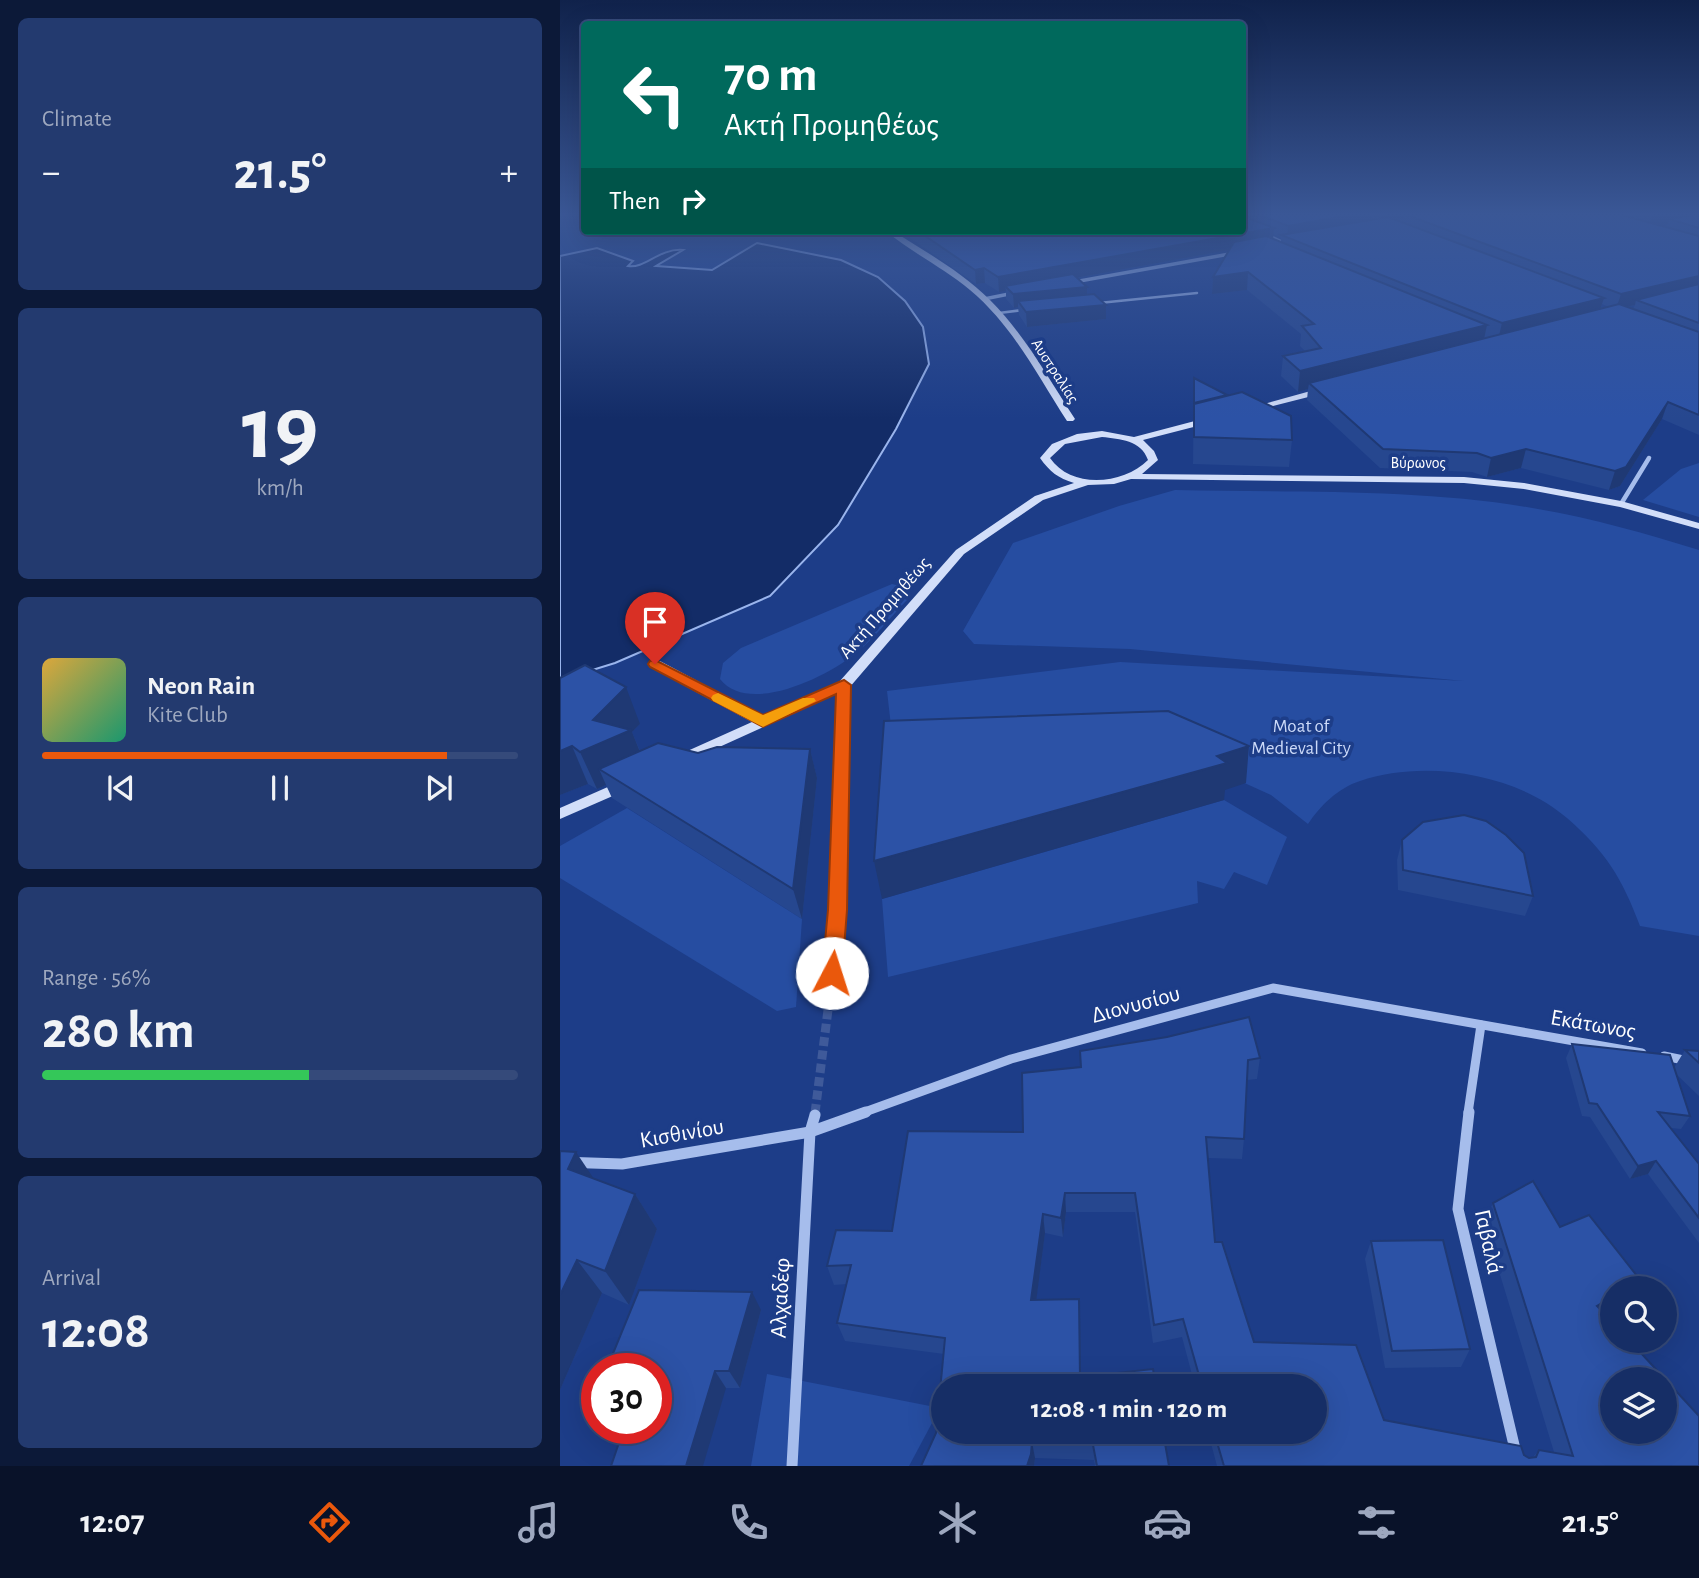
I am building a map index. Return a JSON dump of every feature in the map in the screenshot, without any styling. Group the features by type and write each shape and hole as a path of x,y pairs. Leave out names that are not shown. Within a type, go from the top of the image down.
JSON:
{"main road":[{"name":"Αυστραλίας","path":"961,282 999,313 1035,361 1070,419"},
{"path":"1243,411 1337,387"},
{"path":"1133,440 1216,418"},
{"path":"1070,439 1070,419 1102,434 1133,440 1147,447 1153,460 1148,468 1133,477"},
{"path":"1087,482 1056,473 1048,466 1045,458 1057,444 1102,434"},
{"path":"1039,498 1056,473"},
{"name":"Βύρωνος","path":"1087,482 1133,477 1464,480 1524,486 1621,504 1699,526"},
{"path":"1039,498 1087,482"},
{"name":"Ακτή Προμηθέως","path":"662,768 844,685 960,552 1039,498"},
{"path":"655,664 763,722"},
{"path":"560,814 636,779"}],"street":[{"path":"1065,284 1074,282"},
{"path":"984,299 1025,291"},
{"path":"830,995 838,910 844,685"},
{"name":"Διονυσίου","path":"810,1132 1011,1059 1273,988 1481,1024"},
{"name":"Εκάτωνος","path":"1481,1024 1699,1063"},
{"name":"Γαβαλά","path":"1481,1024 1461,1166 1458,1209 1519,1466"},
{"name":"Αλχαδέφ","path":"792,1466 810,1132 815,1115"},
{"name":"Κισθινίου","path":"560,1162 622,1164 810,1132"}],"lane":[{"path":"1091,303 1197,293"},
{"path":"999,313 1025,310"},
{"path":"1621,504 1649,458"}],"green space":[{"path":"1699,463 1699,517 1643,500 1681,469"},
{"name":"Moat of Medieval City","path":"1175,490 1357,493 1494,502 1579,517 1699,550 1699,936 1640,926 1619,880 1602,854 1581,830 1546,803 1522,790 1496,781 1440,771 1385,774 1344,788 1324,804 1308,824 1271,795 1167,748 891,726 887,691 1120,662 1464,681 1130,649 974,644 963,631 1013,543 1119,506"},
{"path":"892,584 908,588 911,595 860,650 824,674 786,689 748,694 733,689 720,679 723,663 741,648"},
{"path":"1224,800 1287,837 1267,885 1234,872 1224,889 1197,881 1198,903 888,977 882,899"},
{"path":"627,808 802,919 796,1007 777,1011 560,878 560,846"},
{"path":"767,1374 931,1406 931,1425 909,1466 751,1466"}],"shaded area":[{"path":"560,282 884,282 905,301 923,327 929,364 896,429 838,525 770,596 615,663 560,680"}],"building":[{"path":"1025,282 1082,282 1087,287 1013,294 1005,286"},
{"path":"1261,282 1381,282 1487,325 1300,371 1283,356 1321,348 1302,326 1314,324"},
{"path":"1400,282 1562,282 1604,298 1502,323"},
{"path":"1590,282 1671,282 1621,294"},
{"path":"1699,284 1699,323 1636,300"},
{"path":"1094,294 1106,305 1026,312 1018,301"},
{"path":"1619,304 1699,332 1699,415 1668,402 1626,467 1615,471 1526,449 1491,458 1477,453 1383,449 1309,383"},
{"path":"1194,378 1227,395 1194,403"},
{"path":"1242,392 1291,416 1292,440 1194,437 1194,404"},
{"path":"585,665 626,687 593,720 631,730 580,752 572,746 560,751 560,678"},
{"path":"1168,711 1249,746 1217,756 1227,763 874,861 884,721"},
{"path":"658,743 698,753 717,747 810,749 793,889 599,769"},
{"path":"1464,815 1486,821 1506,835 1524,853 1533,896 1403,870 1402,840 1423,822"},
{"path":"1249,1017 1260,1058 1248,1060 1244,1139 1206,1137 1215,1242 1222,1242 1254,1342 1356,1345 1384,1420 1521,1446 1524,1455 1529,1458 1536,1457 1539,1450 1573,1456 1493,1203 1533,1181 1560,1227 1589,1215 1637,1276 1600,1276 1600,1304 1597,1306 1600,1309 1600,1353 1641,1353 1654,1367 1600,1367 1600,1444 1677,1444 1677,1392 1699,1416 1699,1466 1224,1466 1218,1444 1327,1444 1327,1374 1199,1374 1183,1319 1154,1325 1135,1193 1065,1193 1061,1218 1043,1214 1031,1300 1079,1299 1080,1374 942,1374 945,1338 837,1323 851,1265 827,1266 836,1230 892,1231 908,1131 1023,1132 1022,1073 1081,1067 1080,1051 1167,1037"},
{"path":"1572,1044 1670,1055 1690,1116 1658,1112 1699,1164 1699,1218 1656,1161 1638,1166 1597,1104 1589,1103"},
{"path":"1685,1050 1699,1051 1699,1063"},
{"path":"560,1151 576,1152 568,1169 635,1194 605,1271 577,1260 560,1295"},
{"path":"1443,1240 1470,1349 1392,1351 1371,1241"},
{"path":"639,1290 752,1292 729,1371 715,1371 686,1466 611,1466 619,1444 672,1444 672,1353 613,1353"},
{"path":"1153,1369 1154,1374 1107,1374"},
{"path":"931,1444 1032,1444 1027,1466 921,1466"},
{"path":"1073,1444 1165,1444 1169,1466 1097,1466 1093,1445"}],"tunnel":[{"path":"815,1113 830,994"}],"slow traffic":[{"path":"718,698 763,722 808,701"}],"route":[{"path":"655,664 763,722 844,685 838,910 832,973"}]}
